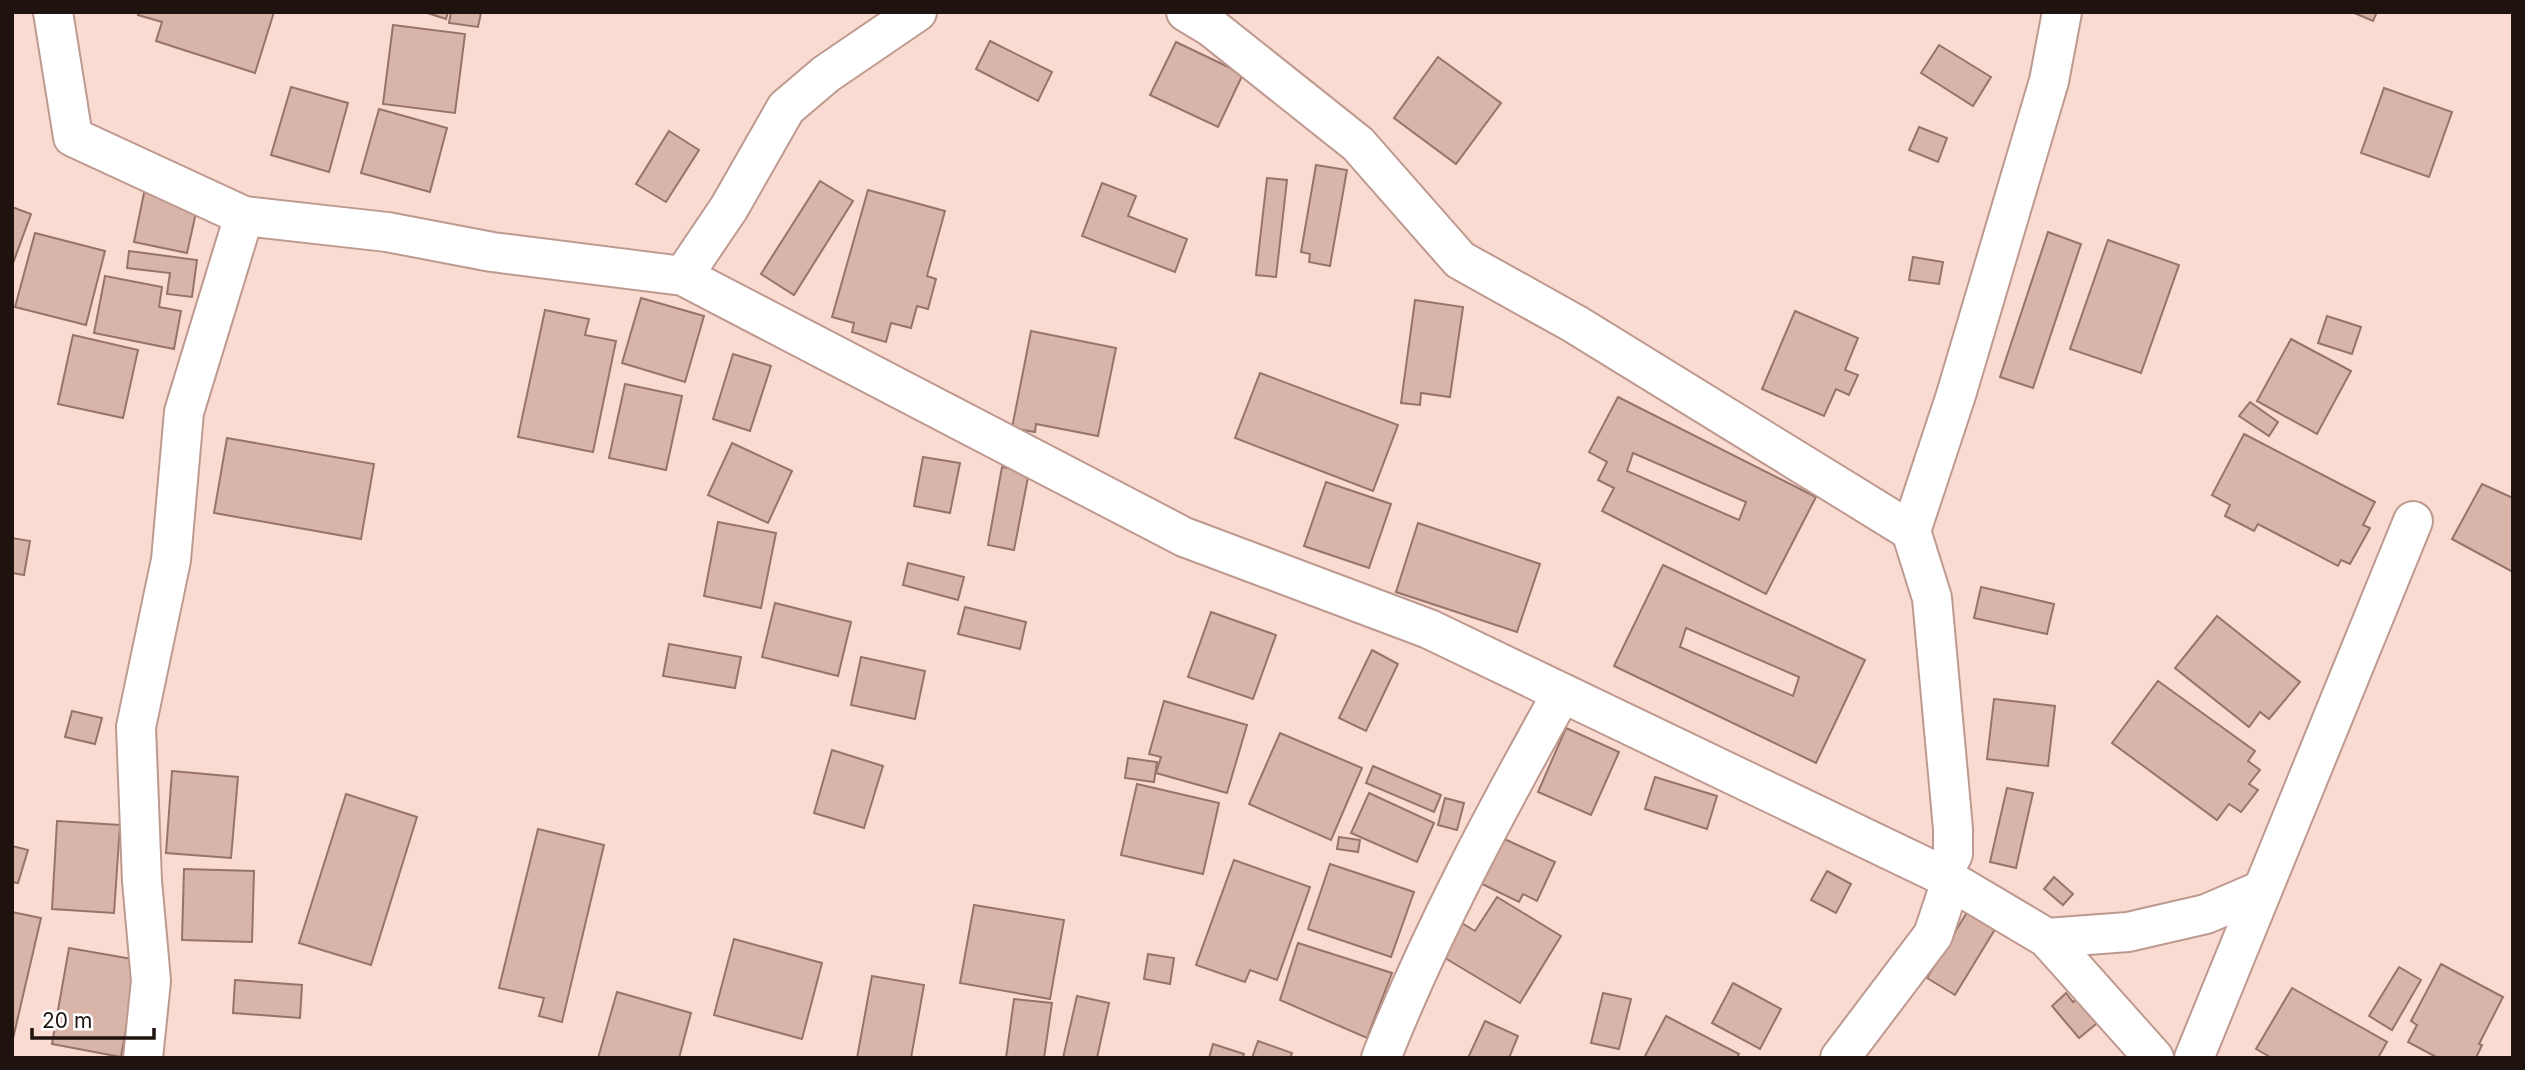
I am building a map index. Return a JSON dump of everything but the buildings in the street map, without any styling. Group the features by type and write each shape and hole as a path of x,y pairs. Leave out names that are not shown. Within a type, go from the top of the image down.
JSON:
{"street":[{"path":"52,12 73,137 244,216 387,232 492,252 682,276 1184,537 1429,629 1947,878 2047,938 2154,1058"},
{"path":"682,276 729,208 786,108 826,74 917,12"},
{"path":"1186,12 1211,27 1358,144 1460,260 1574,324 1911,531"},
{"path":"1840,1058 1933,934 1953,854 1932,598 1911,531 1956,395 2049,80 2062,12"},
{"path":"143,1058 151,981 142,881 136,727 171,560 184,412 244,216"},
{"path":"2194,1058 2413,522"},
{"path":"1381,1058 1399,1013 1508,788 1562,693"},
{"path":"2047,938 2128,932 2206,914 2262,890"}]}
